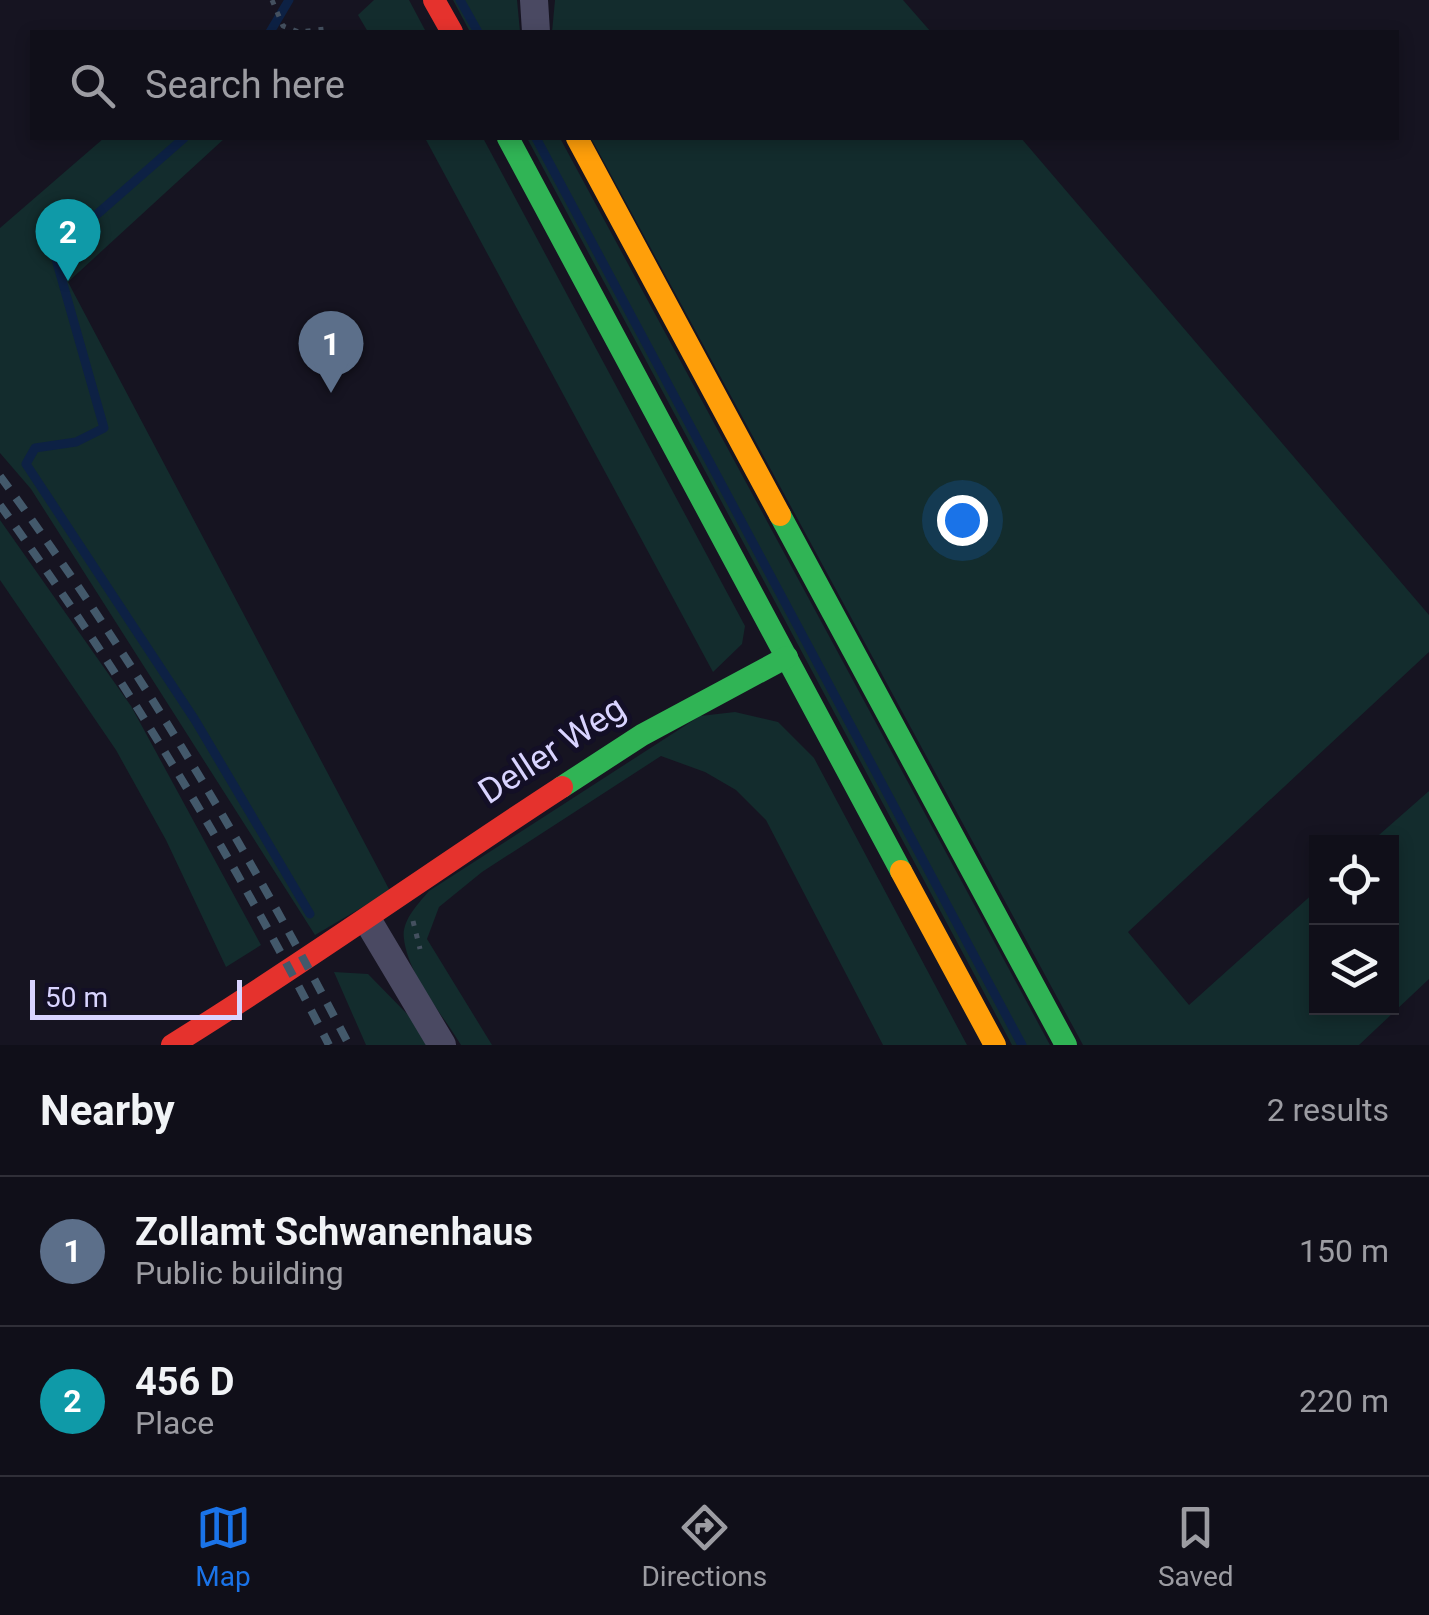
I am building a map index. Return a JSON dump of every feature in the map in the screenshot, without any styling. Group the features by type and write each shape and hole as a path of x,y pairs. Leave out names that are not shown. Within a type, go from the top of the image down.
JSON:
{"street":[{"path":"434,0 451,30"},
{"path":"534,0 536,30"},
{"path":"509,140 994,1045"},
{"path":"578,140 1066,1045"},
{"name":"Deller Weg","path":"172,1045 368,920 419,880 642,735 787,657"},
{"path":"368,920 442,1045"}],"path":[{"path":"272,0 283,26 294,30"},
{"path":"317,30 326,29"}],"green space":[{"path":"374,0 409,0 425,30 367,30 358,15"},
{"path":"453,0 517,0 520,30 469,30"},
{"path":"555,0 903,0 929,30 552,30"},
{"path":"102,140 223,140 68,282 390,891 315,935 31,489 0,453 0,228"},
{"path":"426,140 484,140 745,626 742,644 713,672"},
{"path":"528,140 561,140 1050,1045 1012,1045"},
{"path":"592,140 1023,140 1429,615 1429,652 1128,932 1189,1005 1309,897 1309,1015 1391,1015 1359,1045 1083,1045"},
{"path":"0,520 131,706 261,945 226,967 166,840 116,750 0,580"},
{"path":"735,712 778,722 814,758 967,1045 883,1045 766,820 736,790 705,772 661,756 482,872 439,907 427,939 492,1045 461,1045 419,980 407,953 405,926 420,901 429,891 700,716"},
{"path":"1429,791 1429,979 1399,1007 1399,835 1379,835"},
{"path":"334,972 368,974 412,1019 427,1045 366,1045"}],"waterway":[{"path":"271,30 289,0"},
{"path":"460,0 477,30"},
{"path":"182,140 54,252 104,428 76,442 35,448 26,464 195,720 310,914"},
{"path":"537,140 1022,1045"}],"railway":[{"path":"0,476 96,613 186,754 349,1045"},
{"path":"0,505 90,635 175,769 255,905 329,1045"}],"traffic: fast":[{"path":"509,140 901,871"},
{"path":"780,515 1066,1045"},
{"path":"562,787 642,735 787,657"}],"traffic: slow":[{"path":"578,140 780,515"},
{"path":"901,871 995,1045"}],"traffic: jam":[{"path":"434,0 451,30"},
{"path":"172,1045 562,787"}],"place":[{"name":"456 D","path":"68,281"},
{"name":"Zollamt Schwanenhaus","path":"331,393"}]}
